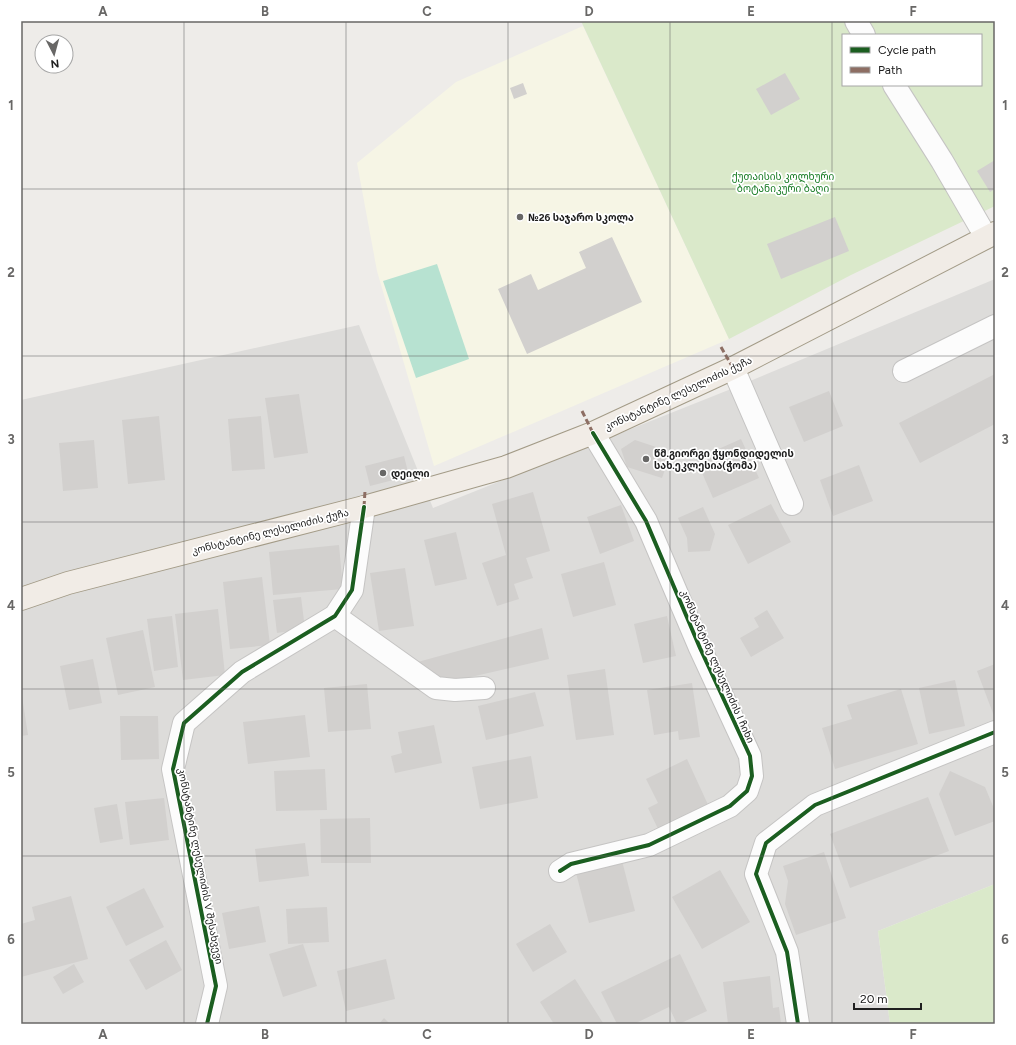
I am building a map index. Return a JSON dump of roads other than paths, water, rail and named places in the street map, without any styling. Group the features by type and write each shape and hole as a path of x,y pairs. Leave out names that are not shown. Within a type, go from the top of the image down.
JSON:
{"main road":[{"name":"კონსტანტინე ლესელიძის ქუჩა","path":"21,599 68,583 364,507 506,467 593,433 733,368 991,235"}],"street":[{"path":"856,21 863,34"},
{"path":"895,86 991,235"},
{"path":"904,371 995,326"},
{"path":"733,368 792,504"},
{"name":"კონსტანტინე ლესელიძის I ჩიხი","path":"560,871 571,864 649,845 730,806 747,791 752,776 750,756 700,648 646,521 593,433"},
{"name":"კონსტანტინე ლესელიძის V შესახვევი","path":"207,1024 216,986 173,769 184,723 242,672 335,616 352,590 364,507"},
{"path":"335,616 436,688 455,690 484,688"},
{"path":"798,1024 787,952 756,874 766,843 815,805 995,732"}],"place":[{"name":"№26 საჯარო სკოლა","path":"520,217"},
{"name":"წმ.გიორგი ჭყონდიდელის სახ.ეკლესია(ჭომა)","path":"646,459"},
{"name":"დეილი","path":"383,473"}],"park label":[{"name":"ქუთაისის კოლხური ბოტანიკური ბაღი","path":"783,182"}]}
